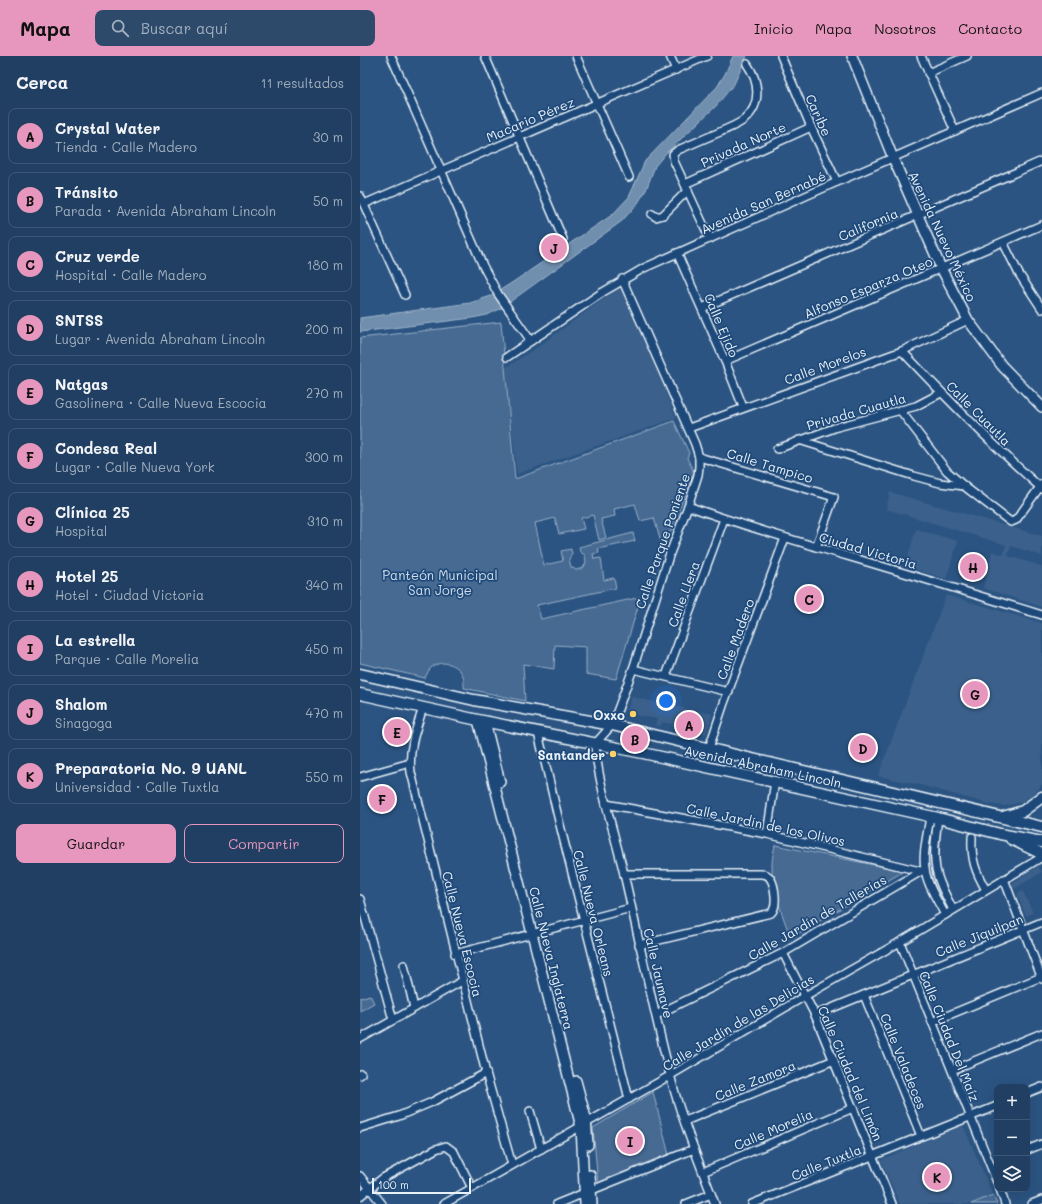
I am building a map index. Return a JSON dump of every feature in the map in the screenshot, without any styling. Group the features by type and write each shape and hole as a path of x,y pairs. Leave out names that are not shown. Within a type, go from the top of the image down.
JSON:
{"main road":[{"path":"360,674 474,700 612,725 1042,826"},
{"name":"Avenida Abraham Lincoln","path":"360,694 538,733 643,752 934,817 1042,843"},
{"path":"1003,817 1023,811 1042,798"},
{"path":"1000,834 1042,854"}],"street":[{"path":"391,56 472,242 498,294 531,341"},
{"path":"485,56 563,239"},
{"path":"576,56 629,177"},
{"path":"670,56 676,70"},
{"name":"Macario Pérez","path":"364,204 707,56"},
{"name":"Caribe","path":"781,56 811,127 837,182"},
{"name":"Avenida Nuevo México","path":"852,56 893,158 941,268 968,320 1002,366 1042,407"},
{"path":"921,56 955,131"},
{"path":"928,72 967,56"},
{"path":"710,239 674,161 673,154 678,150 736,125 747,117 753,108 758,91 755,77 747,64"},
{"name":"Avenida San Bernabé","path":"507,357 622,279 837,182 1042,93"},
{"name":"Privada Norte","path":"652,214 656,217 663,215 687,187 811,127"},
{"name":"California","path":"702,308 1042,161"},
{"path":"360,196 405,294"},
{"name":"Alfonso Esparza Oteo","path":"725,361 1042,225"},
{"path":"1003,242 1019,274 1042,310"},
{"name":"Calle Ejido","path":"677,253 725,361 743,407"},
{"name":"Calle Parque Poniente","path":"612,725 633,669 669,556 688,506 698,475 699,456 622,279"},
{"name":"Calle Morelos","path":"688,428 902,351 968,320"},
{"name":"Calle Cuautla","path":"902,351 985,437 1041,487"},
{"name":"Privada Cuautla","path":"777,449 837,427 920,405 941,393"},
{"path":"900,410 947,471 1008,520 1014,521 1041,487"},
{"path":"799,440 914,476 940,483 964,486"},
{"name":"Calle Tampico","path":"699,456 834,497 816,547"},
{"name":"Ciudad Victoria","path":"688,506 724,520 1042,615"},
{"name":"Calle Llera","path":"666,676 724,520"},
{"name":"Calle Madero","path":"709,748 785,538"},
{"path":"633,669 729,692"},
{"name":"Calle Nueva Escocia","path":"423,708 414,734 410,763 414,787 455,954 512,1165"},
{"name":"Calle Nueva Inglaterra","path":"481,721 584,1126 588,1192 586,1204"},
{"path":"595,744 612,725"},
{"name":"Calle Nueva Orleans","path":"538,733 629,1100"},
{"name":"Calle Jaumave","path":"595,744 596,757 606,804 671,1075 694,1149 716,1204"},
{"path":"360,776 410,763"},
{"path":"767,834 776,782"},
{"name":"Calle Jardín de los Olivos","path":"606,804 767,834 922,870"},
{"path":"934,817 922,870 945,915"},
{"path":"934,817 936,869 940,883 953,910"},
{"path":"1042,826 1042,843"},
{"path":"972,837 973,860 977,874 986,890"},
{"path":"926,850 935,851"},
{"name":"Calle Jardín de las Delicias","path":"444,1204 629,1100 900,942 1042,857"},
{"name":"Calle Jardín de Tallerías","path":"656,1015 783,953 922,870"},
{"path":"624,874 754,874 767,876 772,882 775,905 773,911 762,916 639,945"},
{"path":"932,1022 1042,978 1004,879"},
{"path":"931,886 940,883"},
{"path":"360,899 393,1020"},
{"path":"455,954 631,908"},
{"name":"Calle Jiquilpan","path":"815,1015 1042,922"},
{"name":"Calle Ciudad Del Maíz","path":"900,942 970,1117 994,1163"},
{"name":"Calle Ciudad del Limón","path":"783,953 815,1015 873,1156 891,1204"},
{"path":"404,965 414,1008"},
{"path":"360,1039 462,981"},
{"name":"Calle Valadeces","path":"864,994 921,1136"},
{"path":"952,1070 1042,1033"},
{"name":"Calle Zamora","path":"685,1121 834,1060"},
{"path":"360,1128 399,1116 432,1102 486,1073"},
{"path":"1030,1092 1042,1087"},
{"name":"Calle Tuxtla","path":"752,1204 994,1107"},
{"name":"Calle Morelia","path":"703,1172 853,1108"},
{"path":"530,1111 540,1149"},
{"path":"1030,1149 1042,1144"},
{"path":"360,1196 383,1178 436,1149 446,1146 454,1152 472,1188"},
{"path":"557,1204 694,1149"},
{"path":"360,1176 382,1204"},
{"name":"Calle Nueva Inglaterra","path":"588,1192 592,1204"},
{"path":"1001,1192 1005,1204"},
{"path":"686,1204 712,1194"},
{"path":"1032,1204 1042,1200"}],"shaded area":[{"path":"733,56 747,56 734,84 716,106 666,153 655,166 646,190 638,203 622,221 500,309 487,315 360,332 360,318 470,303 491,296 612,215 629,197 645,161 717,87"},
{"path":"620,287 676,418 517,474 505,368 536,348"},
{"path":"890,492 1042,536 1042,556 1011,546 1008,556 1042,566 1042,607 983,588 992,551 1003,555 1006,545 886,509"},
{"path":"916,529 958,541 946,579 905,566"},
{"path":"946,595 1042,623 1042,784 1035,793 1022,802 1005,806 989,804 920,785 878,776"},
{"path":"632,697 712,714 706,734 684,728 682,731 672,729 672,724 662,722 661,726 655,725 657,719 626,713"},
{"path":"1038,866 1042,872 1014,889 1011,884"},
{"path":"1023,891 1033,913 1026,916 1017,894"},
{"path":"963,1125 997,1204 900,1204 881,1160"}],"green space":[{"name":"Panteón Municipal San Jorge","path":"501,322 515,479 674,421 689,453 687,458 694,472 663,550 654,518 640,521 635,504 614,509 615,516 601,519 606,538 599,540 593,515 581,518 584,529 559,534 555,518 535,523 544,565 563,561 561,551 571,549 572,554 569,559 571,567 576,570 583,568 586,563 585,555 580,552 579,547 633,533 635,541 598,549 599,553 593,554 594,559 601,558 604,580 614,578 616,588 537,605 541,619 641,597 616,679 586,674 586,647 555,645 554,669 523,664 525,701 464,688 461,672 455,666 444,663 432,667 425,678 360,663 360,338"},
{"path":"775,845 904,871 791,938 781,911 773,882 772,862"},
{"path":"370,995 374,1003 360,1011 360,998"},
{"path":"653,1092 669,1155 598,1184 593,1128"},
{"path":"993,1195 997,1204 971,1204"}],"place":[{"name":"Shalom","path":"554,248"},
{"name":"Hotel 25","path":"973,567"},
{"name":"Cruz verde","path":"809,599"},
{"name":"Clínica 25","path":"975,694"},
{"name":"Oxxo","path":"633,714"},
{"name":"Crystal Water","path":"689,725"},
{"name":"Natgas","path":"397,732"},
{"name":"Tránsito","path":"635,739"},
{"name":"SNTSS","path":"863,748"},
{"name":"Santander","path":"613,754"},
{"name":"Condesa Real","path":"382,799"},
{"name":"La estrella","path":"630,1141"},
{"name":"Preparatoria No. 9 UANL","path":"937,1177"}]}
